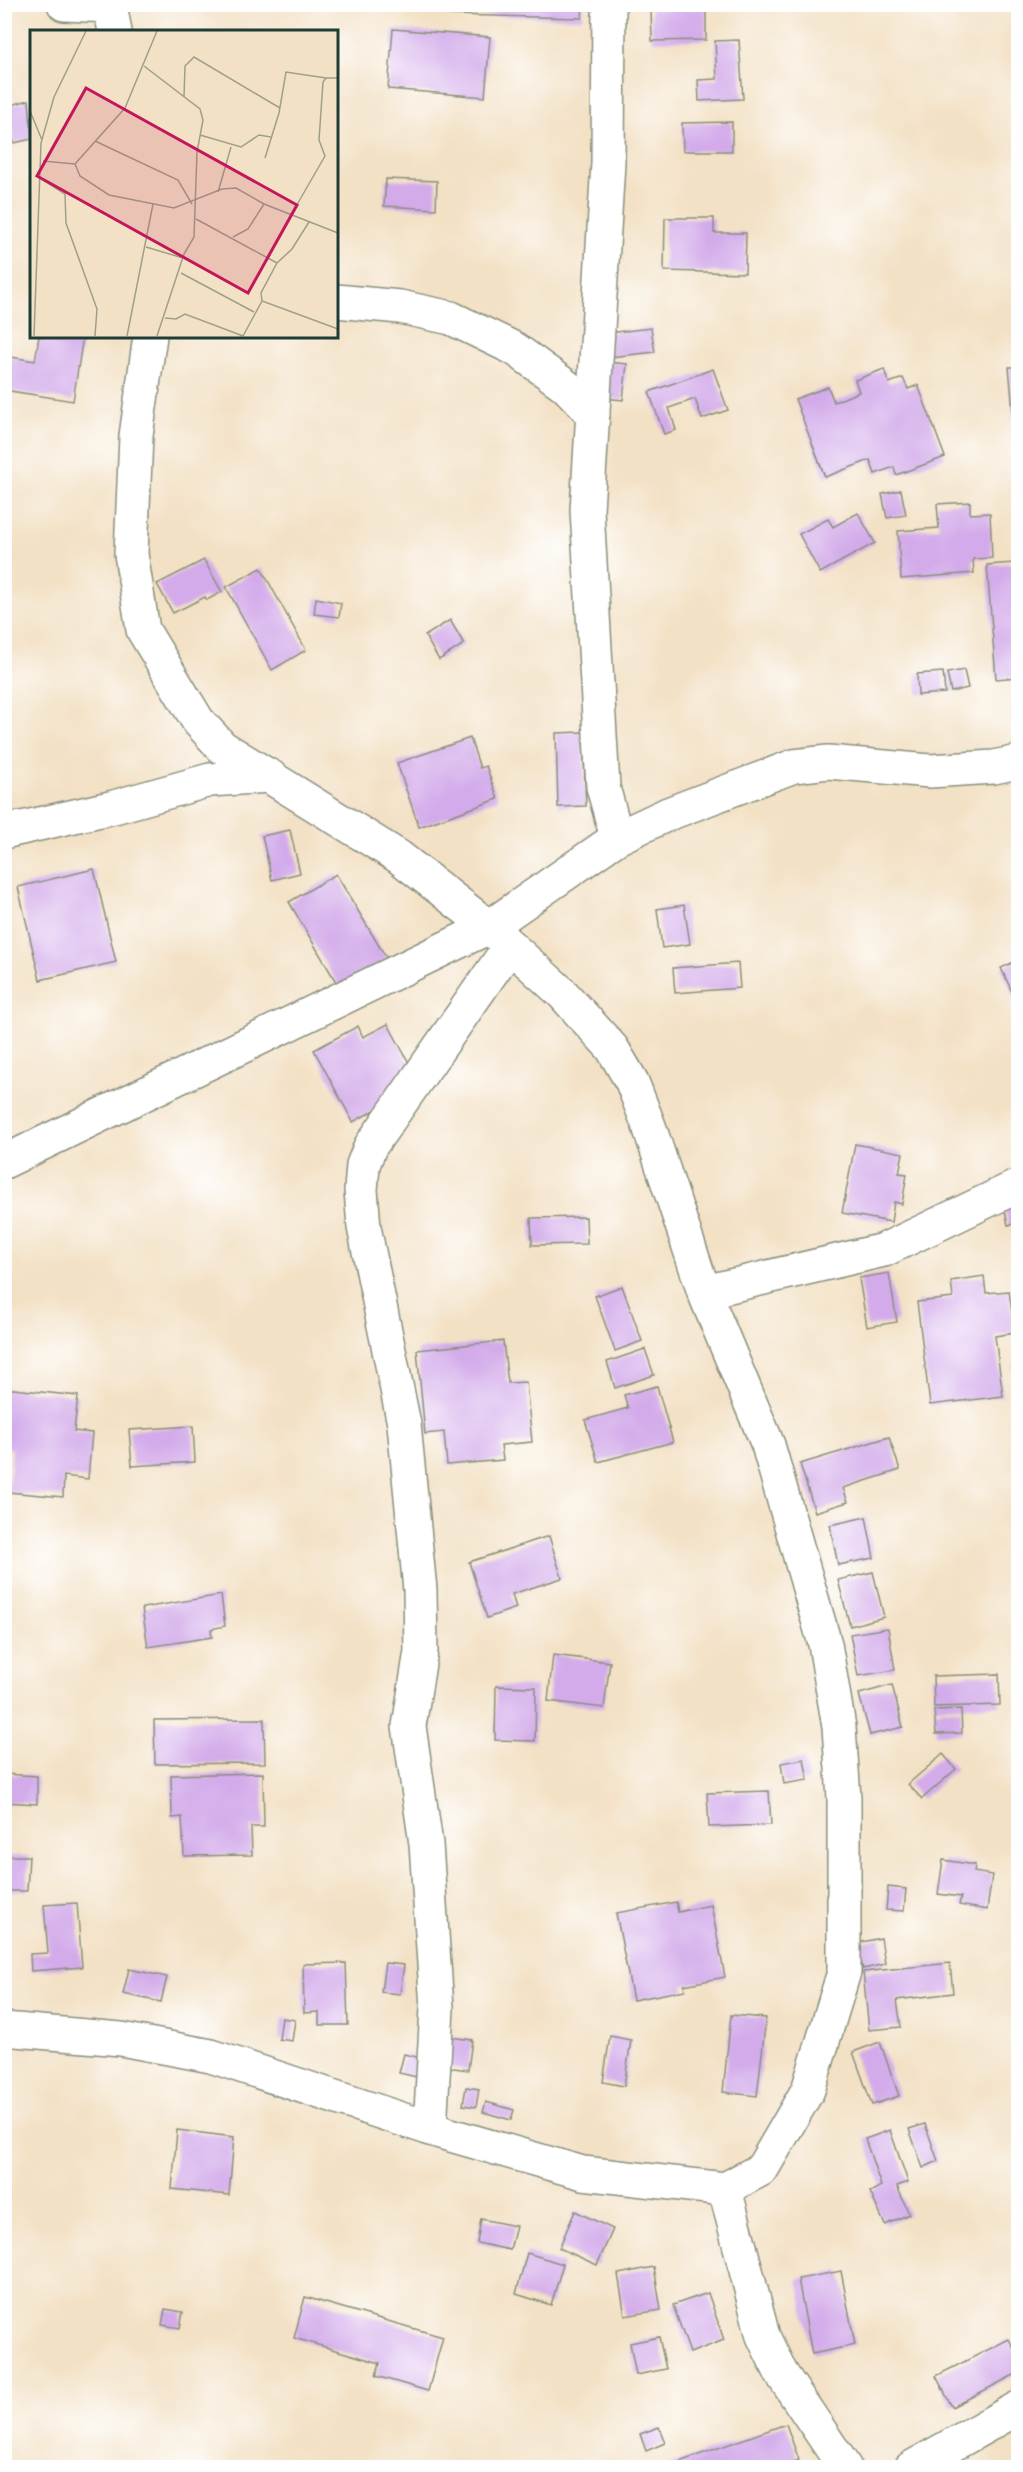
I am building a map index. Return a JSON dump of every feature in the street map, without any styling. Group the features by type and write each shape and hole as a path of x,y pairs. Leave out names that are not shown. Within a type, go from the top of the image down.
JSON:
{"street":[{"path":"64,4 112,14"},
{"path":"609,4 608,163 587,510 603,787 618,838"},
{"path":"338,301 400,307 451,318 515,349 566,386 593,414"},
{"path":"4,2029 121,2039 210,2056 430,2129 583,2173 725,2189 762,2169 808,2090 844,1972 844,1798 839,1727 825,1644 768,1445 704,1292 649,1126 632,1082 612,1048 562,993 500,936 399,857 222,747 198,721 143,630 131,554 136,436 150,338"},
{"path":"4,1162 500,936 618,838 668,813 794,766 828,762 930,771 994,767 1018,762"},
{"path":"4,832 114,807 210,780 270,776"},
{"path":"430,2129 437,2008 426,1844 409,1726 421,1651 420,1590 404,1424 372,1275 361,1190 363,1165 370,1147 500,936"},
{"path":"704,1292 884,1250 1018,1186"},
{"path":"725,2189 764,2336 781,2373 845,2468"},
{"path":"911,2468 1018,2409"}],"building":[{"path":"450,4 583,4 582,18 450,15"},
{"path":"706,8 706,40 652,41 651,9"},
{"path":"393,29 490,37 485,97 388,89"},
{"path":"739,40 743,99 699,101 698,80 717,79 715,41"},
{"path":"29,100 30,139 14,143 4,107"},
{"path":"732,122 732,151 683,151 682,123"},
{"path":"386,179 437,181 436,209 384,206"},
{"path":"665,218 714,218 714,233 746,233 745,273 664,271"},
{"path":"651,328 655,352 610,357 607,333"},
{"path":"39,338 83,338 73,401 4,390 4,356 35,361"},
{"path":"607,362 627,364 623,400 603,398"},
{"path":"1009,367 1018,367 1018,433 1015,433"},
{"path":"713,369 728,410 702,419 695,399 669,408 676,430 664,434 649,392"},
{"path":"884,369 889,383 903,378 908,389 918,385 945,457 896,475 894,467 875,474 870,460 825,477 795,399 828,387 834,402 859,392 855,380"},
{"path":"901,490 906,515 887,518 882,494"},
{"path":"970,502 970,514 990,513 992,558 973,559 974,573 901,579 898,531 939,528 937,504"},
{"path":"858,513 875,543 820,573 799,534 828,519 833,527"},
{"path":"204,560 222,592 207,600 205,597 173,613 157,584"},
{"path":"1014,563 1018,677 996,679 987,565"},
{"path":"261,568 306,650 272,670 226,587"},
{"path":"316,598 341,603 339,617 314,614"},
{"path":"450,620 464,644 439,660 425,636"},
{"path":"964,670 968,688 951,692 947,673"},
{"path":"943,672 945,693 918,695 917,674"},
{"path":"583,732 586,806 558,807 556,733"},
{"path":"470,738 480,768 486,766 498,799 419,827 397,763"},
{"path":"290,830 300,873 272,880 262,836"},
{"path":"94,869 116,962 40,980 18,887"},
{"path":"336,874 387,959 339,987 289,902"},
{"path":"684,905 690,944 662,948 657,909"},
{"path":"1018,960 1018,994 1014,996 1001,968"},
{"path":"738,963 740,988 675,993 673,968"},
{"path":"388,1024 416,1076 406,1093 353,1122 314,1050 358,1026 363,1037"},
{"path":"855,1144 903,1153 899,1173 907,1174 902,1204 894,1202 891,1222 842,1213"},
{"path":"1018,1197 1018,1223 1008,1225 1003,1201"},
{"path":"586,1217 587,1244 532,1245 531,1218"},
{"path":"889,1273 897,1322 867,1327 859,1278"},
{"path":"984,1276 986,1293 1009,1291 1015,1333 995,1336 1003,1396 930,1405 917,1302 953,1298 951,1281"},
{"path":"622,1286 642,1341 615,1351 595,1296"},
{"path":"503,1341 508,1383 526,1382 532,1442 501,1445 503,1460 447,1465 444,1432 425,1434 417,1350"},
{"path":"645,1349 654,1375 615,1388 607,1362"},
{"path":"1018,1364 1018,1385 1017,1385 1013,1365"},
{"path":"657,1386 673,1442 598,1462 585,1420 628,1408 624,1395"},
{"path":"4,1388 78,1396 74,1431 92,1433 88,1479 64,1476 63,1497 8,1492 12,1449 4,1448"},
{"path":"193,1426 195,1462 132,1466 129,1430"},
{"path":"889,1437 900,1470 843,1488 848,1502 815,1512 800,1464"},
{"path":"866,1517 874,1558 838,1565 830,1525"},
{"path":"549,1536 562,1578 512,1594 516,1608 487,1618 469,1562"},
{"path":"873,1572 884,1617 850,1626 838,1580"},
{"path":"221,1595 225,1626 211,1629 212,1637 148,1647 142,1608"},
{"path":"888,1628 895,1670 858,1676 850,1634"},
{"path":"553,1655 610,1662 604,1708 548,1701"},
{"path":"999,1674 1000,1705 934,1707 933,1676"},
{"path":"892,1685 903,1727 870,1735 859,1694"},
{"path":"496,1686 536,1687 535,1741 495,1740"},
{"path":"961,1709 962,1733 936,1734 934,1710"},
{"path":"264,1719 265,1763 155,1764 154,1720"},
{"path":"943,1754 956,1769 922,1799 908,1784"},
{"path":"804,1759 808,1780 784,1784 781,1763"},
{"path":"263,1773 264,1827 251,1827 252,1855 184,1856 182,1817 172,1818 171,1775"},
{"path":"4,1774 37,1776 37,1804 4,1802"},
{"path":"769,1791 771,1825 709,1827 707,1793"},
{"path":"4,1856 29,1856 27,1891 4,1891"},
{"path":"943,1860 975,1865 974,1872 992,1875 987,1910 959,1905 961,1897 938,1894"},
{"path":"888,1887 906,1889 904,1911 886,1910"},
{"path":"676,1902 678,1912 711,1905 725,1977 684,1985 685,1990 633,2000 616,1913"},
{"path":"77,1903 82,1967 31,1971 30,1954 48,1953 44,1905"},
{"path":"881,1938 885,1964 863,1969 857,1943"},
{"path":"346,1963 348,2025 319,2025 319,2012 304,2013 303,1964"},
{"path":"385,1963 404,1965 400,1994 381,1992"},
{"path":"950,1963 953,1993 897,2000 901,2027 869,2030 863,1972"},
{"path":"129,1969 167,1977 161,2002 123,1994"},
{"path":"731,2015 766,2018 757,2096 723,2092"},
{"path":"282,2018 295,2020 292,2041 279,2039"},
{"path":"610,2036 631,2040 624,2086 603,2082"},
{"path":"451,2037 472,2040 468,2070 447,2067"},
{"path":"880,2042 899,2096 872,2105 853,2052"},
{"path":"404,2054 425,2059 421,2078 399,2073"},
{"path":"466,2087 479,2089 476,2107 463,2105"},
{"path":"486,2102 514,2110 511,2120 483,2112"},
{"path":"925,2124 938,2161 923,2168 909,2129"},
{"path":"177,2130 234,2137 229,2195 172,2189"},
{"path":"890,2130 908,2182 897,2186 909,2214 885,2225 870,2192 881,2186 865,2139"},
{"path":"575,2211 613,2229 597,2265 559,2248"},
{"path":"481,2219 516,2226 510,2250 477,2243"},
{"path":"527,2253 563,2264 551,2305 516,2294"},
{"path":"654,2267 661,2310 625,2316 618,2274"},
{"path":"841,2271 855,2345 812,2354 798,2279"},
{"path":"708,2293 724,2340 690,2353 673,2305"},
{"path":"305,2297 443,2337 428,2391 376,2376 380,2363 294,2338"},
{"path":"165,2309 183,2312 180,2328 162,2325"},
{"path":"659,2337 666,2369 636,2375 630,2343"},
{"path":"1009,2339 1018,2356 1018,2373 952,2407 936,2376"},
{"path":"786,2424 799,2460 778,2468 662,2468"},
{"path":"659,2427 665,2443 646,2451 640,2434"}]}
